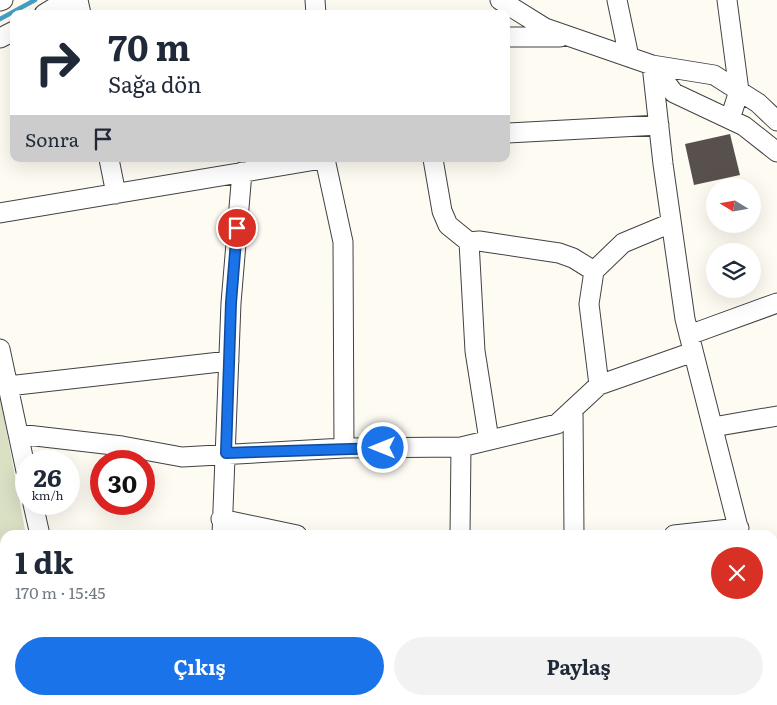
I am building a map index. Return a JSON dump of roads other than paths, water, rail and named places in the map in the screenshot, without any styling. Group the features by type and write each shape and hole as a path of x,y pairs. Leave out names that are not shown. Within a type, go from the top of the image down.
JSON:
{"street":[{"path":"51,10 67,0"},
{"path":"500,0 546,28 571,37 652,65 714,75 758,103 777,121"},
{"path":"617,0 629,57"},
{"path":"727,0 740,91 730,120"},
{"path":"510,37 571,37"},
{"path":"652,65 674,93 744,126 777,152"},
{"path":"652,65 672,223 691,344 739,530"},
{"path":"510,133 659,125"},
{"path":"110,162 116,194"},
{"path":"0,213 304,162"},
{"path":"324,162 343,242 344,448"},
{"path":"433,162 442,211 448,225 469,242 475,351 489,440"},
{"path":"242,172 231,303 226,453 221,527 250,530"},
{"path":"599,385 589,304 594,271 623,243 672,223"},
{"path":"469,242 479,240 559,253 573,258 594,271"},
{"path":"18,434 122,446 182,457 226,453 344,448 461,447 557,424 599,385 777,303"},
{"path":"0,349 21,450"},
{"path":"8,386 229,361"},
{"path":"573,409 574,530"},
{"path":"713,427 777,416"},
{"path":"460,530 461,447"},
{"path":"35,515 39,530"}],"waterway":[{"path":"17,10 35,0"},
{"path":"0,19 10,14"}]}
